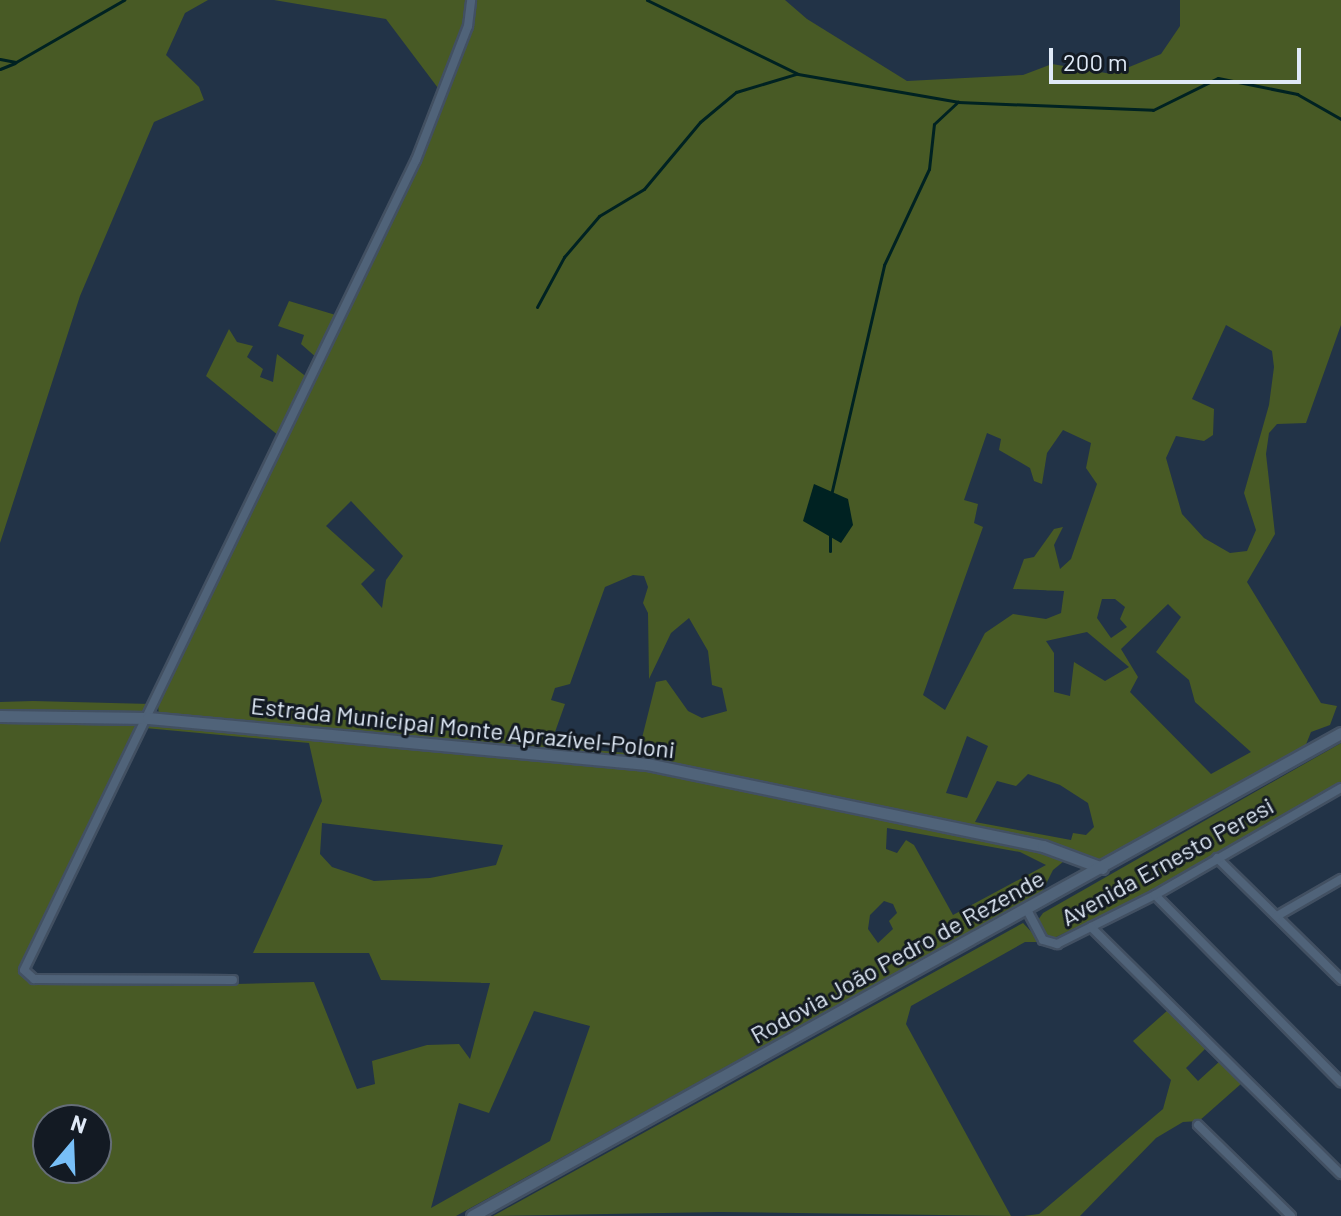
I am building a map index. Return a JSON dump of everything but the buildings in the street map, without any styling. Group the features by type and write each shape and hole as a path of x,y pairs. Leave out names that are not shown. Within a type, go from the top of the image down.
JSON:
{"street":[{"path":"233,980 34,979 24,973 416,160 468,26 471,0"},
{"name":"Estrada Municipal Monte Aprazível-Poloni","path":"0,716 148,718 647,764 1043,846 1102,868"},
{"name":"Rodovia João Pedro de Rezende","path":"472,1216 1341,733"},
{"name":"Avenida Ernesto Peresi","path":"1026,908 1048,944 1091,927 1155,895 1341,788"},
{"path":"1217,858 1337,971 1341,980"},
{"path":"1277,916 1341,879"},
{"path":"1155,895 1341,1082"},
{"path":"1091,927 1341,1174"},
{"path":"1198,1125 1291,1216"}],"green space":[{"path":"0,0 208,0 185,13 166,55 199,87 204,100 154,122 80,296 0,543"},
{"path":"274,0 469,0 468,17 438,88 386,19"},
{"path":"476,0 785,0 807,19 907,81 1023,75 1052,64 1112,74 1161,54 1180,26 1180,0 1341,0 1341,325 1306,423 1277,424 1269,433 1266,454 1275,534 1247,582 1321,703 1337,706 1330,725 1311,732 1305,747 1105,861 1045,843 647,761 159,715 158,705 369,264 472,30","holes":["1226,325 1272,351 1274,367 1269,405 1244,493 1256,530 1247,551 1230,553 1204,538 1182,514 1166,458 1176,436 1204,441 1213,435 1214,409 1192,399","1063,430 1091,443 1086,468 1097,484 1071,559 1060,569 1054,545 1063,527 1054,529 1034,557 1024,559 1013,589 1064,591 1061,613 1046,619 1013,614 985,633 945,710 923,695 983,527 974,523 978,504 964,500 987,433 1001,439 999,450 1030,468 1034,481 1042,484 1047,453","351,501 403,556 386,580 382,608 361,584 375,570 326,526","633,575 644,576 648,587 643,603 648,613 649,679 671,633 689,618 708,651 712,685 722,688 727,711 702,718 688,711 666,680 656,682 638,754 550,746 565,704 551,700 555,688 570,684 605,587","1102,599 1115,599 1125,607 1120,619 1127,627 1111,638 1097,618","1168,604 1181,617 1156,652 1189,680 1195,702 1251,752 1211,774 1130,692 1138,677 1121,649","1087,632 1129,667 1105,681 1074,662 1070,696 1054,692 1054,653 1046,641","967,736 988,746 967,798 946,793","1028,774 1060,785 1088,803 1094,827 1086,835 1073,833 1071,840 975,822 997,781 1016,786"]},
{"path":"289,301 339,316 318,359 301,344 304,335 278,326"},
{"path":"229,329 237,342 253,346 247,357 263,369 260,377 273,382 277,354 308,378 279,436 206,376"},
{"path":"0,702 151,704 148,714 0,712"},
{"path":"0,720 135,721 139,727 22,973 26,978 156,986 314,982 357,1089 375,1084 372,1061 427,1045 459,1044 470,1059 490,983 381,980 369,953 253,953 322,801 309,743 145,728 150,722 648,766 1069,857 1053,870 1042,892 456,1216 0,1216","holes":["322,823 503,845 496,865 430,878 374,881 332,867 320,854","887,828 1020,852 1046,865 953,915 914,845 906,840 897,853 886,849","884,901 893,904 897,913 889,921 893,929 878,943 868,929 870,915","534,1011 590,1026 550,1141 431,1208 459,1103 489,1113"]},
{"path":"1341,743 1341,783 1154,891 1052,939 1042,931 1038,920 1043,913"},
{"path":"1023,923 1041,942 1025,942 911,1006 906,1024 1011,1216 719,1212 493,1216"},
{"path":"1168,1010 1206,1048 1186,1068 1198,1081 1220,1061 1242,1083 1199,1121 1183,1122 1156,1138 1080,1216 1024,1216 1039,1214 1163,1109 1171,1080 1133,1041"}],"shaded area":[{"path":"814,484 848,499 853,525 841,543 803,521"}],"waterway":[{"path":"0,59 16,62 124,0"},
{"path":"647,0 798,74 958,102 1153,110 1218,78 1297,94 1341,119"},
{"path":"0,69 15,63"},
{"path":"537,307 564,257 599,216 644,189 700,122 736,92 796,74"},
{"path":"831,495 884,265 929,169 934,124 958,102"},
{"path":"830,534 830,551"}]}
